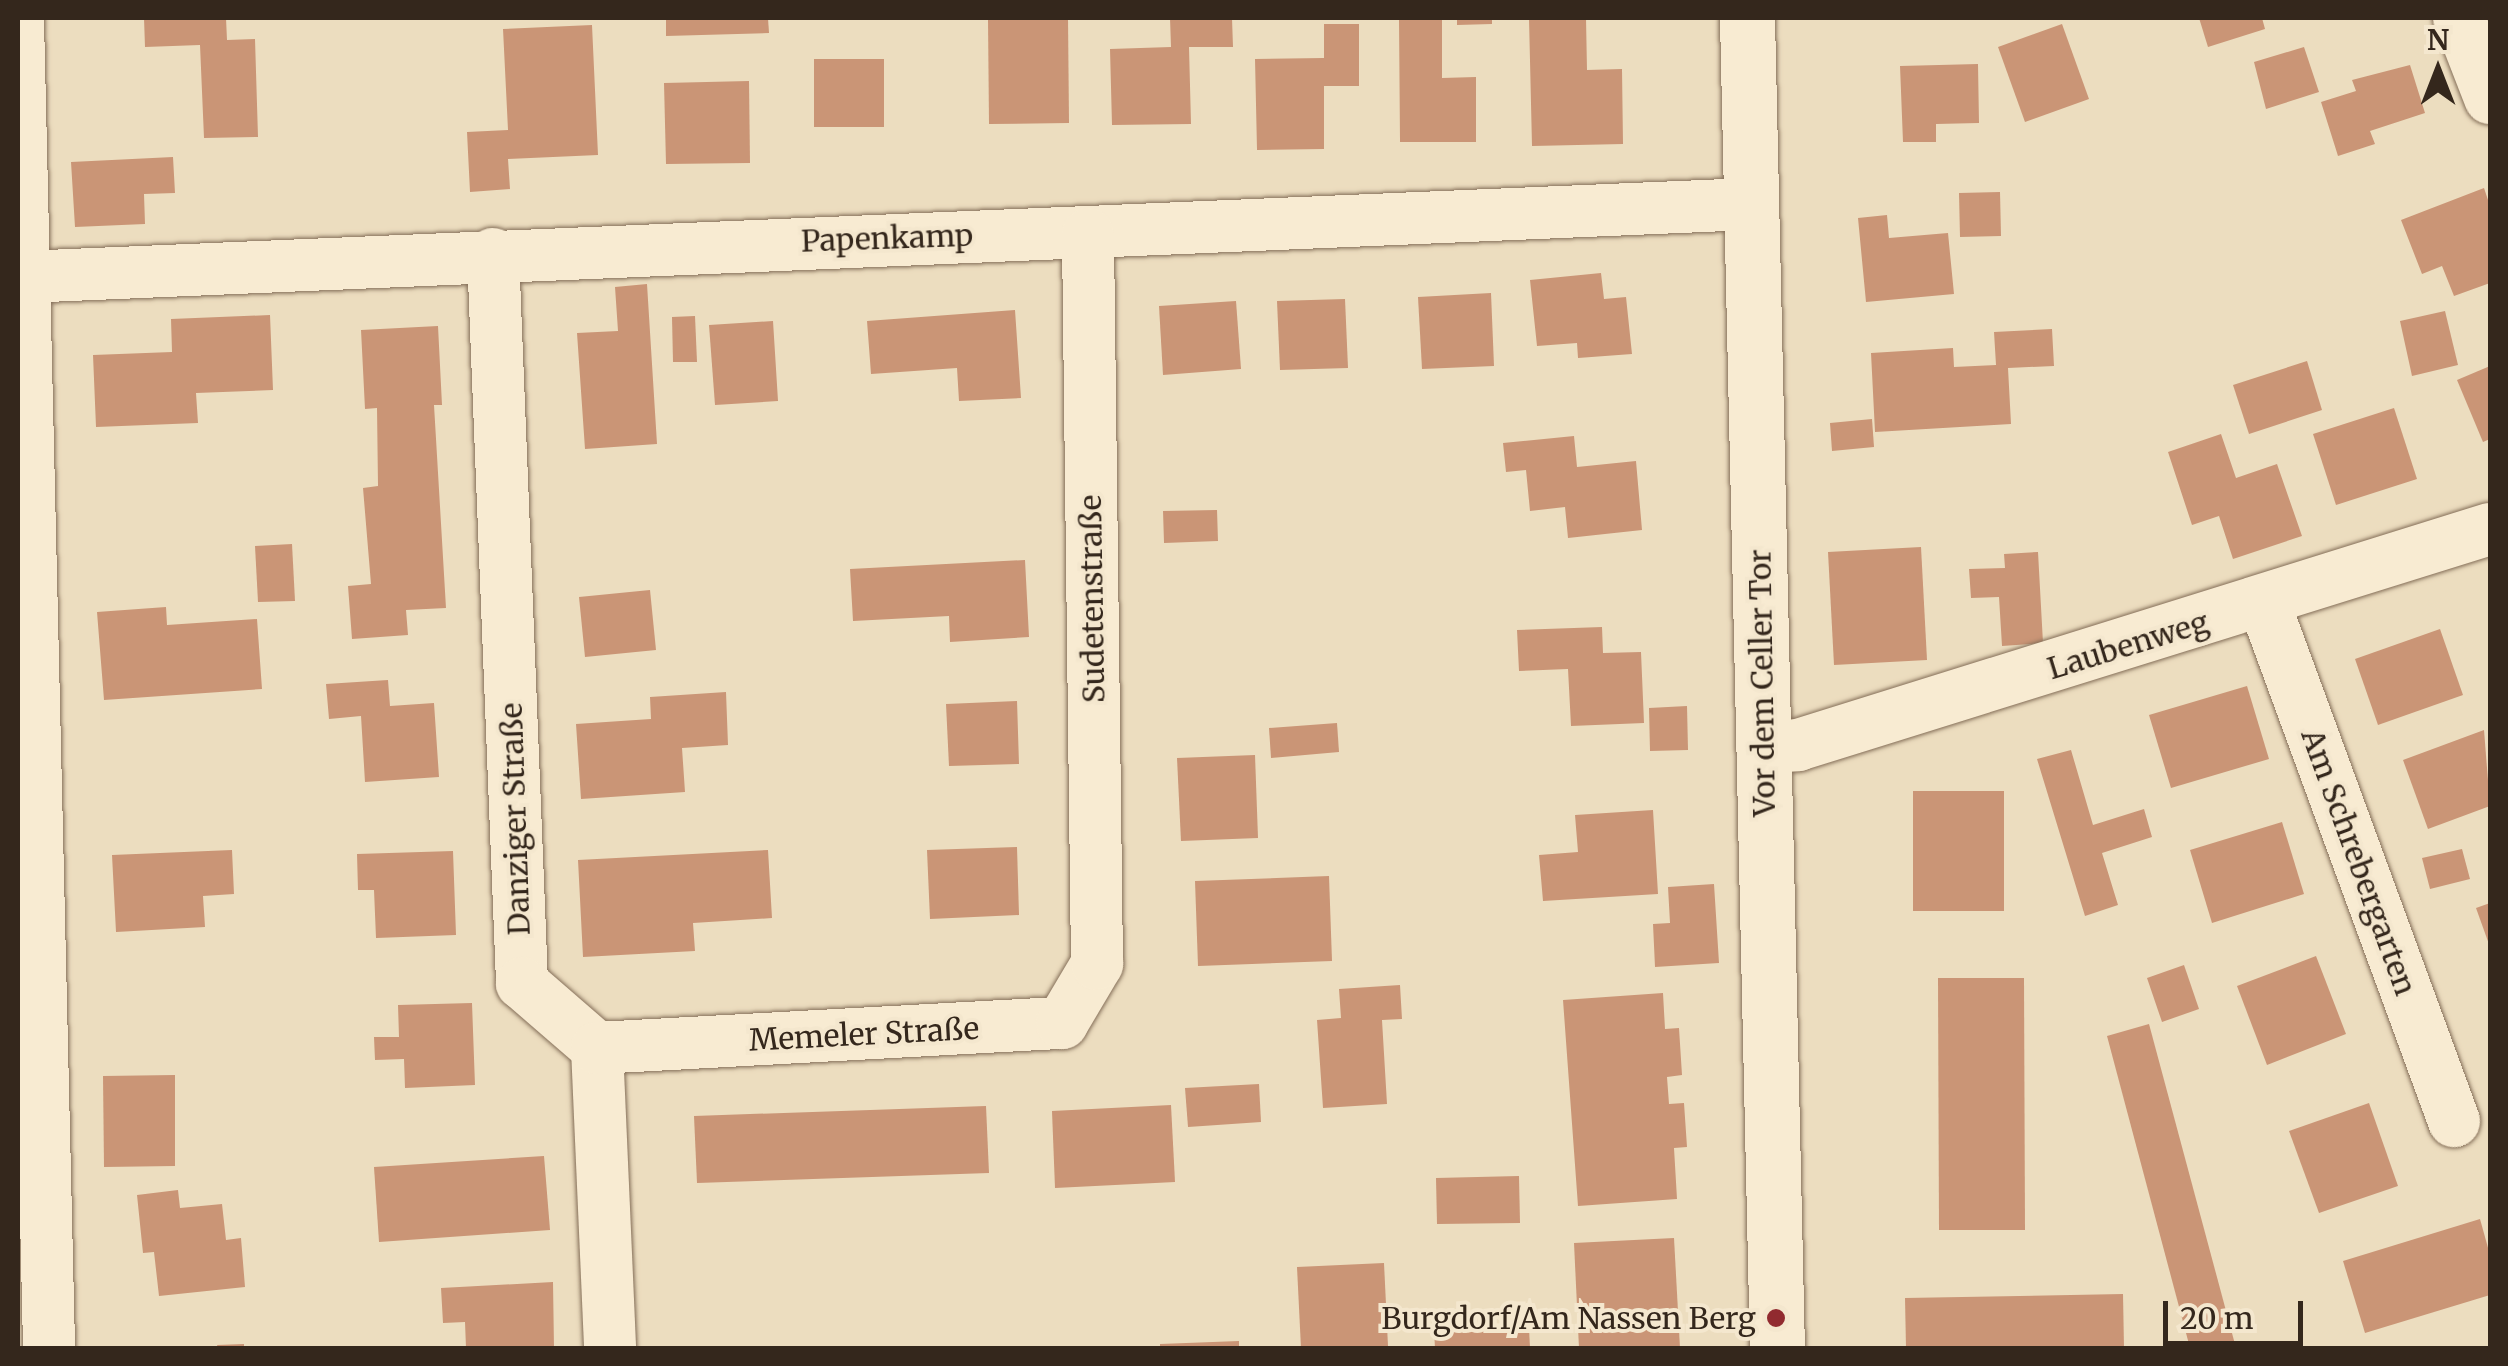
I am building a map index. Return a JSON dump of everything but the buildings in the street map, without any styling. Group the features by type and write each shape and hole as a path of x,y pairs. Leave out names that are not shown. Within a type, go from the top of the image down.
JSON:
{"street":[{"name":"Vor dem Celler Tor","path":"1747,18 1777,1348"},
{"path":"2459,18 2490,98"},
{"path":"18,20 49,1348"},
{"name":"Papenkamp","path":"22,276 1751,204"},
{"name":"Sudetenstraße","path":"1088,234 1097,964"},
{"name":"Danziger Straße","path":"494,254 522,983 598,1048"},
{"name":"Laubenweg","path":"1763,747 1798,745 2264,603 2490,529"},
{"name":"Am Schrebergarten","path":"2264,603 2454,1120"},
{"name":"Memeler Straße","path":"598,1048 1062,1023 1097,964"},
{"path":"598,1048 610,1348"}],"place":[{"name":"Burgdorf/Am Nassen Berg","path":"1776,1318"}]}
